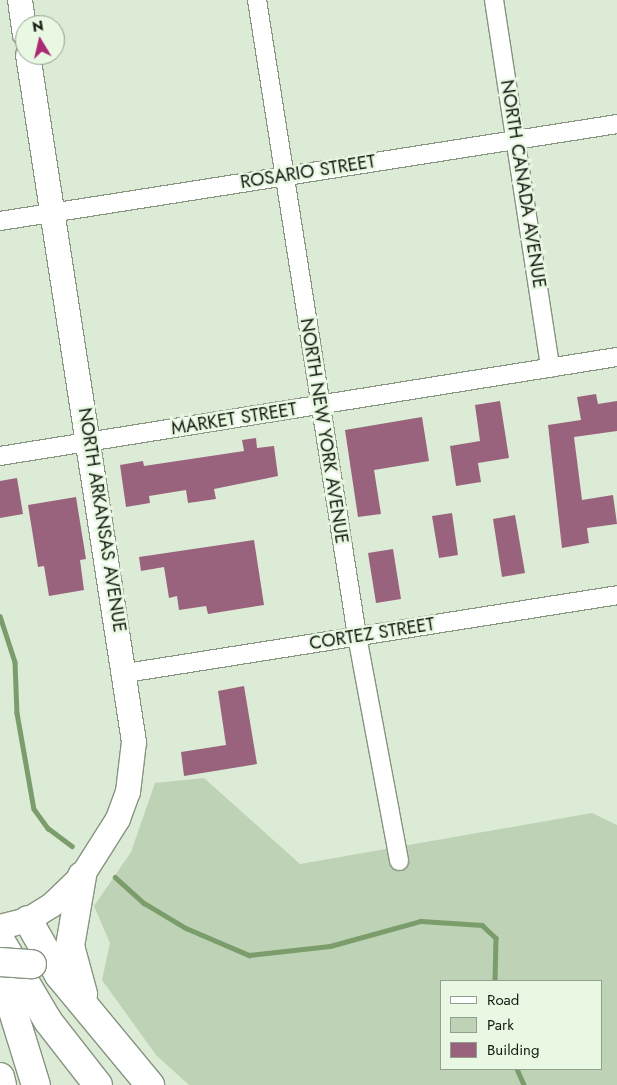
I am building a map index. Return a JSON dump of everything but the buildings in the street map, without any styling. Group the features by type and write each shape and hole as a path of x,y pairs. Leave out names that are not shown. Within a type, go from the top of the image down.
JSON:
{"main road":[{"path":"20,0 22,15"},
{"name":"NORTH ARKANSAS AVENUE","path":"11,927 52,905 82,876 106,844 128,792 134,742 126,673 30,65"},
{"path":"82,876 70,946 89,1014"},
{"path":"11,927 36,939 89,1014 150,1085"},
{"path":"11,927 48,1021 98,1085"},
{"path":"0,962 32,964 89,1014"},
{"path":"0,969 36,1085"},
{"path":"0,1078 2,1085"}],"street":[{"name":"NORTH NEW YORK AVENUE","path":"257,0 319,405 357,636 399,861"},
{"name":"NORTH CANADA AVENUE","path":"494,0 550,368"},
{"name":"ROSARIO STREET","path":"0,221 617,124"},
{"name":"MARKET STREET","path":"0,456 617,358"},
{"name":"CORTEZ STREET","path":"126,673 617,595"}],"green space":[{"path":"204,778 300,864 592,813 617,825 617,1085 189,1085 156,1055 102,980 110,943 94,906 131,852 155,783"}],"waterway":[{"path":"0,616 15,662 17,713 34,809 48,828 72,846"},
{"path":"115,877 144,903 186,928 249,955 330,946 421,921 482,925 496,938 495,980"},
{"path":"517,1070 524,1085"}]}
